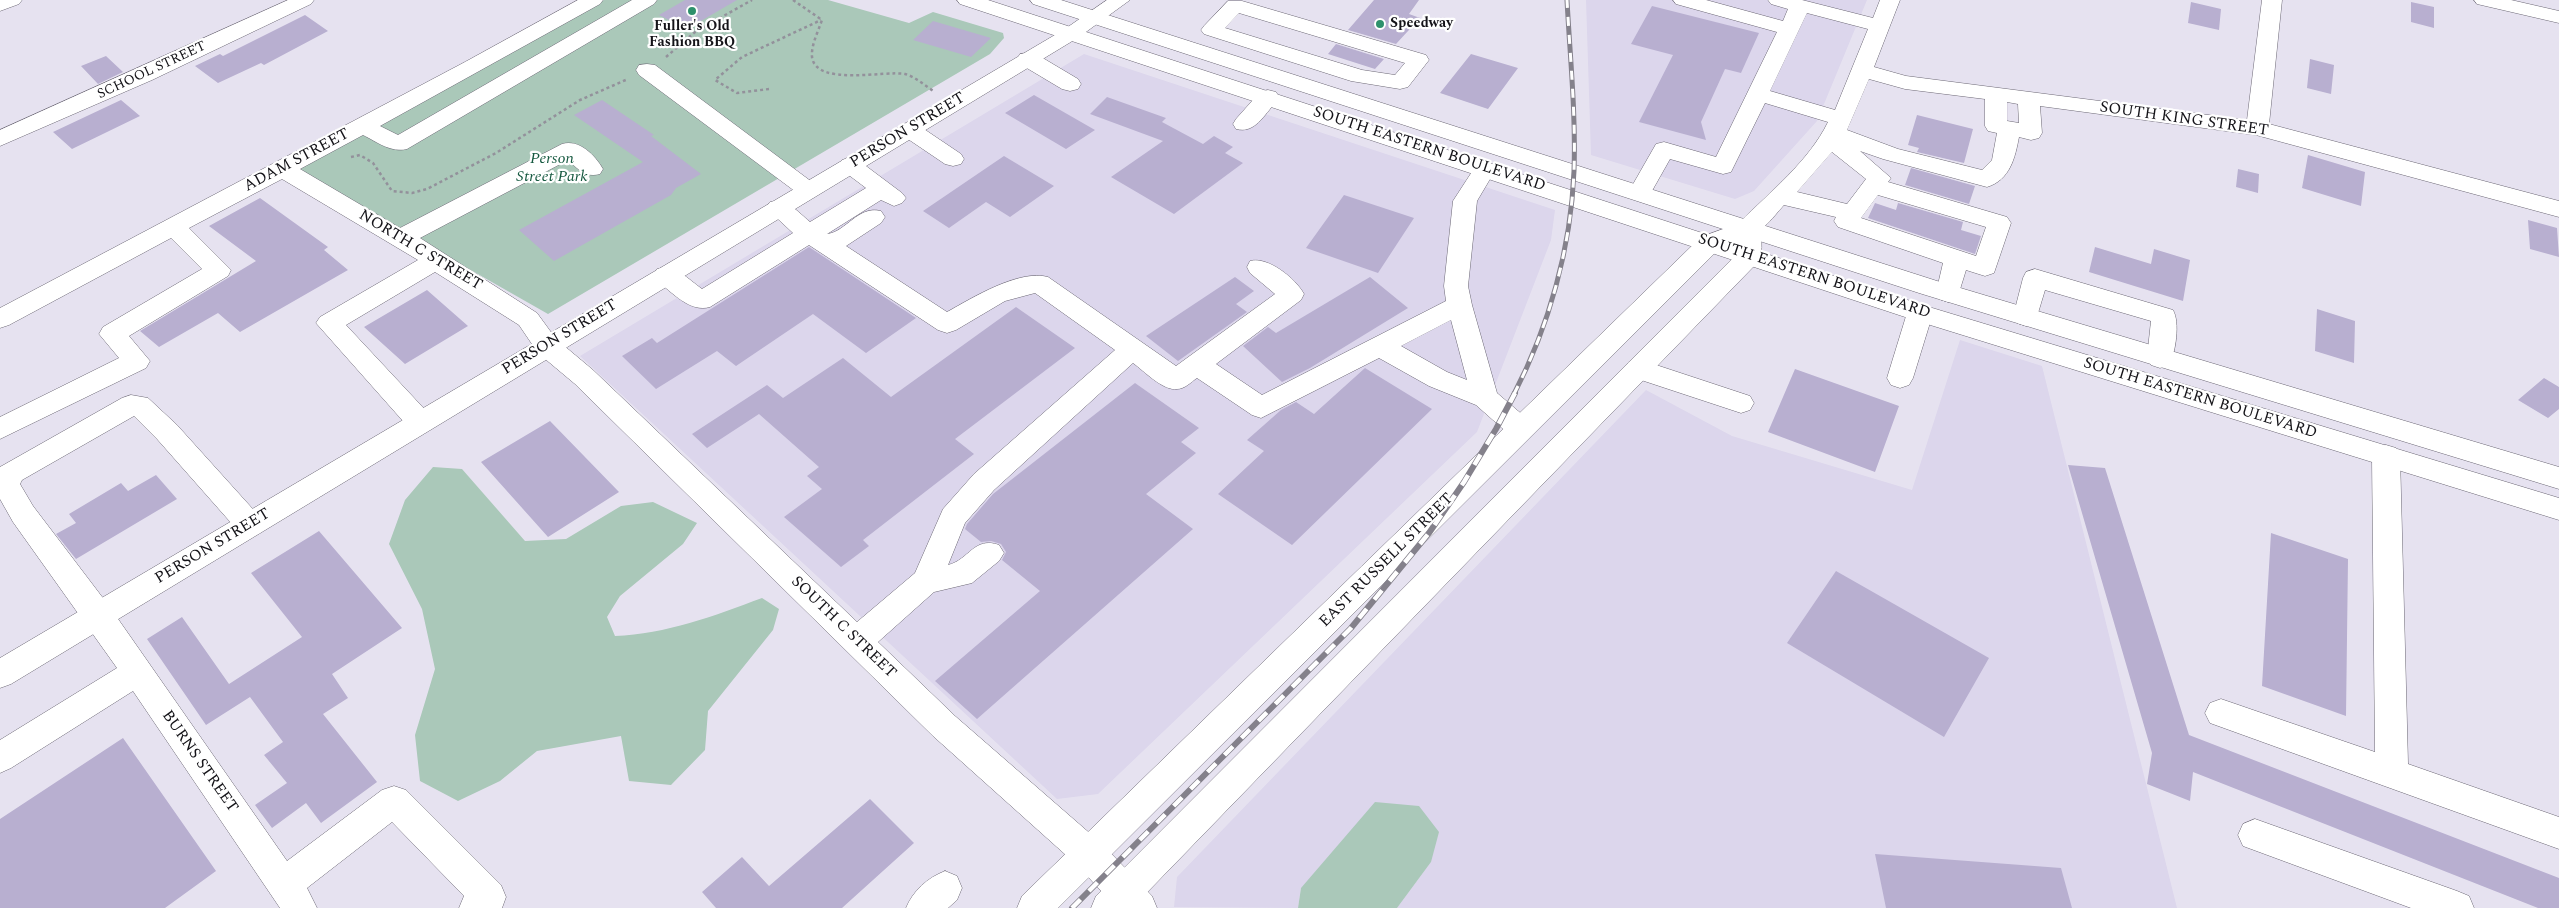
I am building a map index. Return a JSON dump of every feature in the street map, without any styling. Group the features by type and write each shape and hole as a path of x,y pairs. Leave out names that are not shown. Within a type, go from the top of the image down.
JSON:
{"main road":[{"path":"0,5 12,0"},
{"name":"SCHOOL STREET","path":"0,139 144,75 304,0"},
{"name":"ADAM STREET","path":"0,319 363,126 593,0"},
{"path":"363,126 399,144 646,0"},
{"name":"SOUTH EASTERN BOULEVARD","path":"967,0 1268,97 1920,313 2559,510"},
{"name":"SOUTH EASTERN BOULEVARD","path":"1040,0 1216,55 1948,293 2559,478"},
{"name":"PERSON STREET","path":"0,674 1072,33 1120,0"},
{"path":"1683,0 1790,28"},
{"path":"1778,0 1880,26"},
{"name":"EAST RUSSELL STREET","path":"1034,908 1710,243 1748,228 1780,196 1836,131 1890,0"},
{"path":"2257,128 2272,0"},
{"path":"2484,0 2559,17"},
{"path":"1228,2 1418,60 1400,82 1346,72 1211,30 1228,2"},
{"path":"1640,193 1664,149 1723,167 1800,6"},
{"path":"1216,55 1232,36"},
{"path":"1262,71 1278,51"},
{"path":"1028,59 1070,84"},
{"path":"648,70 808,190"},
{"name":"SOUTH KING STREET","path":"1862,70 1905,82 2257,128 2559,209"},
{"path":"1330,92 1346,72"},
{"path":"1758,94 1890,154 1987,179 2003,162 2009,128"},
{"path":"1996,94 1996,126 2031,133 2029,98"},
{"path":"1244,124 1268,97"},
{"path":"910,130 953,159"},
{"path":"1836,131 1879,178 1852,213 1846,222 1985,267 1999,223 1873,186"},
{"path":"400,238 570,149 592,169"},
{"path":"819,240 888,194 850,165"},
{"name":"NORTH C STREET","path":"283,169 437,260 515,309 530,320 547,346"},
{"path":"1485,169 1465,202 1456,286 1459,305 1485,398"},
{"path":"1780,196 1852,213"},
{"path":"778,208 819,240 947,324 996,294 1039,283 1176,380 1292,294 1259,267"},
{"path":"666,275 701,301 819,240 872,217"},
{"path":"0,429 137,360 112,334 219,270 173,227"},
{"path":"1124,903 1749,256 1748,228"},
{"path":"1948,293 1956,259"},
{"path":"420,422 329,323 437,260"},
{"path":"2026,317 2035,278 2164,316 2160,358"},
{"path":"1197,364 1261,408 1459,305"},
{"path":"1900,378 1920,313"},
{"name":"SOUTH C STREET","path":"547,346 584,377 944,726 1089,854 1124,903"},
{"path":"1379,346 1438,379 1485,398 1521,429"},
{"path":"857,641 926,581 954,517 984,482 1132,349"},
{"path":"1638,369 1741,403"},
{"name":"BURNS STREET","path":"250,525 167,432 139,405 131,406 11,473 6,484 23,514 98,615 292,896"},
{"path":"2386,456 2392,773"},
{"path":"926,581 962,574 989,554"},
{"path":"0,758 137,672"},
{"path":"2221,713 2559,833"},
{"path":"292,896 394,802 489,897 476,908"},
{"path":"2255,835 2456,908"}],"path":[{"path":"346,158 360,155 372,163 392,191 412,193 427,189 496,153 580,100 648,70 672,53 695,32 752,0"},
{"path":"793,0 822,20"},
{"path":"769,89 737,92 715,80 742,57 822,20"},
{"path":"822,20 812,52 813,61 821,71 842,76 908,75 953,104"}],"shaded area":[{"path":"1586,0 1867,0 1817,121 1754,191 1735,199 1591,155"},
{"path":"1084,54 1555,210 1551,240 1477,432 1098,794 1057,799 580,356"},
{"path":"1960,340 2042,366 2177,908 1397,908 1431,862 1301,888 1298,908 1174,907 1177,877 1646,390 1732,436 1912,490"}],"green space":[{"name":"Person Street Park","path":"604,0 828,0 909,23 933,12 1003,33 1004,38 990,54 548,314 295,170"},
{"path":"433,467 462,469 525,541 566,539 621,506 653,502 697,523 683,544 620,596 607,617 615,636 634,635 671,628 762,598 779,609 773,630 708,711 705,750 671,785 629,781 621,736 537,751 500,781 458,801 420,781 415,735 435,669 422,609 389,544 405,500"},
{"path":"1375,802 1419,806 1439,832 1431,862 1397,908 1298,908 1301,888"}],"building":[{"name":"Fuller's Old Fashion BBQ","path":"685,0 737,0 687,29 659,15"},
{"path":"1374,0 1419,0 1409,14 1420,18 1396,44 1348,30"},
{"path":"2191,2 2221,9 2219,30 2188,23"},
{"path":"2411,2 2434,7 2434,28 2411,22"},
{"path":"1652,6 1759,33 1741,73 1725,69 1701,122 1706,140 1639,122 1673,55 1631,44"},
{"path":"305,15 328,31 264,65 261,63 218,83 195,66 220,54 223,56"},
{"path":"933,21 991,38 971,57 913,40"},
{"path":"1336,44 1384,59 1375,69 1328,54"},
{"path":"1471,54 1518,68 1488,109 1440,93"},
{"path":"106,56 123,72 98,84 81,66"},
{"path":"2310,59 2334,65 2331,94 2307,88"},
{"path":"1034,95 1095,130 1066,149 1005,113"},
{"path":"1107,97 1166,118 1162,122 1203,144 1214,136 1233,147 1225,153 1243,163 1174,214 1111,177 1163,141 1090,114"},
{"path":"121,100 140,116 72,149 53,132"},
{"path":"602,100 654,135 651,136 701,174 676,188 671,195 554,261 519,230 643,162 574,115"},
{"path":"1917,115 1973,129 1964,163 1917,152 1919,148 1908,145"},
{"path":"2308,155 2365,172 2361,206 2302,188"},
{"path":"1004,156 1054,186 1010,217 986,202 949,228 923,211"},
{"path":"1911,168 1975,186 1969,204 1905,185"},
{"path":"2238,169 2259,174 2258,193 2236,187"},
{"path":"1344,195 1414,218 1378,273 1306,248"},
{"path":"260,198 328,247 324,250 348,270 240,332 218,313 159,347 140,331 256,261 209,226"},
{"path":"1875,203 1896,210 1898,203 1963,222 1961,230 1981,236 1975,254 1868,218"},
{"path":"2528,220 2557,228 2559,257 2530,249"},
{"path":"809,247 916,318 866,353 813,314 736,366 717,351 656,389 622,356 652,338 657,343"},
{"path":"2095,247 2151,264 2154,249 2190,260 2183,301 2089,272"},
{"path":"1235,277 1254,291 1236,304 1247,312 1178,361 1146,336"},
{"path":"1370,277 1408,308 1310,368 1282,382 1243,346 1268,327 1276,333"},
{"path":"427,290 468,326 405,364 364,327"},
{"path":"1016,307 1075,348 955,439 974,454 863,540 869,546 841,567 784,517 822,489 807,476 819,467 759,414 707,448 692,434 767,385 783,398 843,358 891,397"},
{"path":"2317,309 2355,321 2354,363 2315,351"},
{"path":"1365,368 1432,409 1292,545 1218,494 1264,451 1247,440 1281,410 1296,402 1314,414"},
{"path":"1795,369 1899,406 1875,472 1768,432"},
{"path":"2544,378 2559,387 2559,409 2548,418 2518,400"},
{"path":"1135,383 1199,428 1181,442 1196,453 1146,494 1193,529 977,719 935,681 1040,591 1002,560 1006,552 1001,544 991,541 981,542 965,529 967,524 993,494"},
{"path":"550,421 619,492 548,537 481,462"},
{"path":"2068,465 2105,468 2189,735 2559,878 2559,908 2538,908 2193,772 2190,801 2147,784 2152,753"},
{"path":"156,475 177,499 76,559 56,534 76,523 69,514 121,483 128,491"},
{"path":"319,531 402,628 332,674 348,698 323,714 377,782 321,823 306,803 272,828 255,805 287,783 264,755 283,742 250,697 206,725 147,639 182,617 229,684 302,637 251,573"},
{"path":"2271,533 2348,559 2346,716 2262,686"},
{"path":"1836,571 1989,658 1944,737 1787,643"},
{"path":"123,738 216,871 165,908 0,908 0,819"},
{"path":"870,799 914,843 842,908 716,908 702,892 742,857 769,886"},
{"path":"1875,854 2061,868 2072,908 1886,908"}],"railway":[{"path":"1514,394 1527,368 1548,314 1563,257 1572,200 1574,171 1573,107 1567,0"},
{"path":"1072,908 1351,628 1429,533 1464,482 1515,393"}],"place":[{"name":"Fuller's Old Fashion BBQ","path":"692,11"},
{"name":"Speedway","path":"1380,24"}]}
